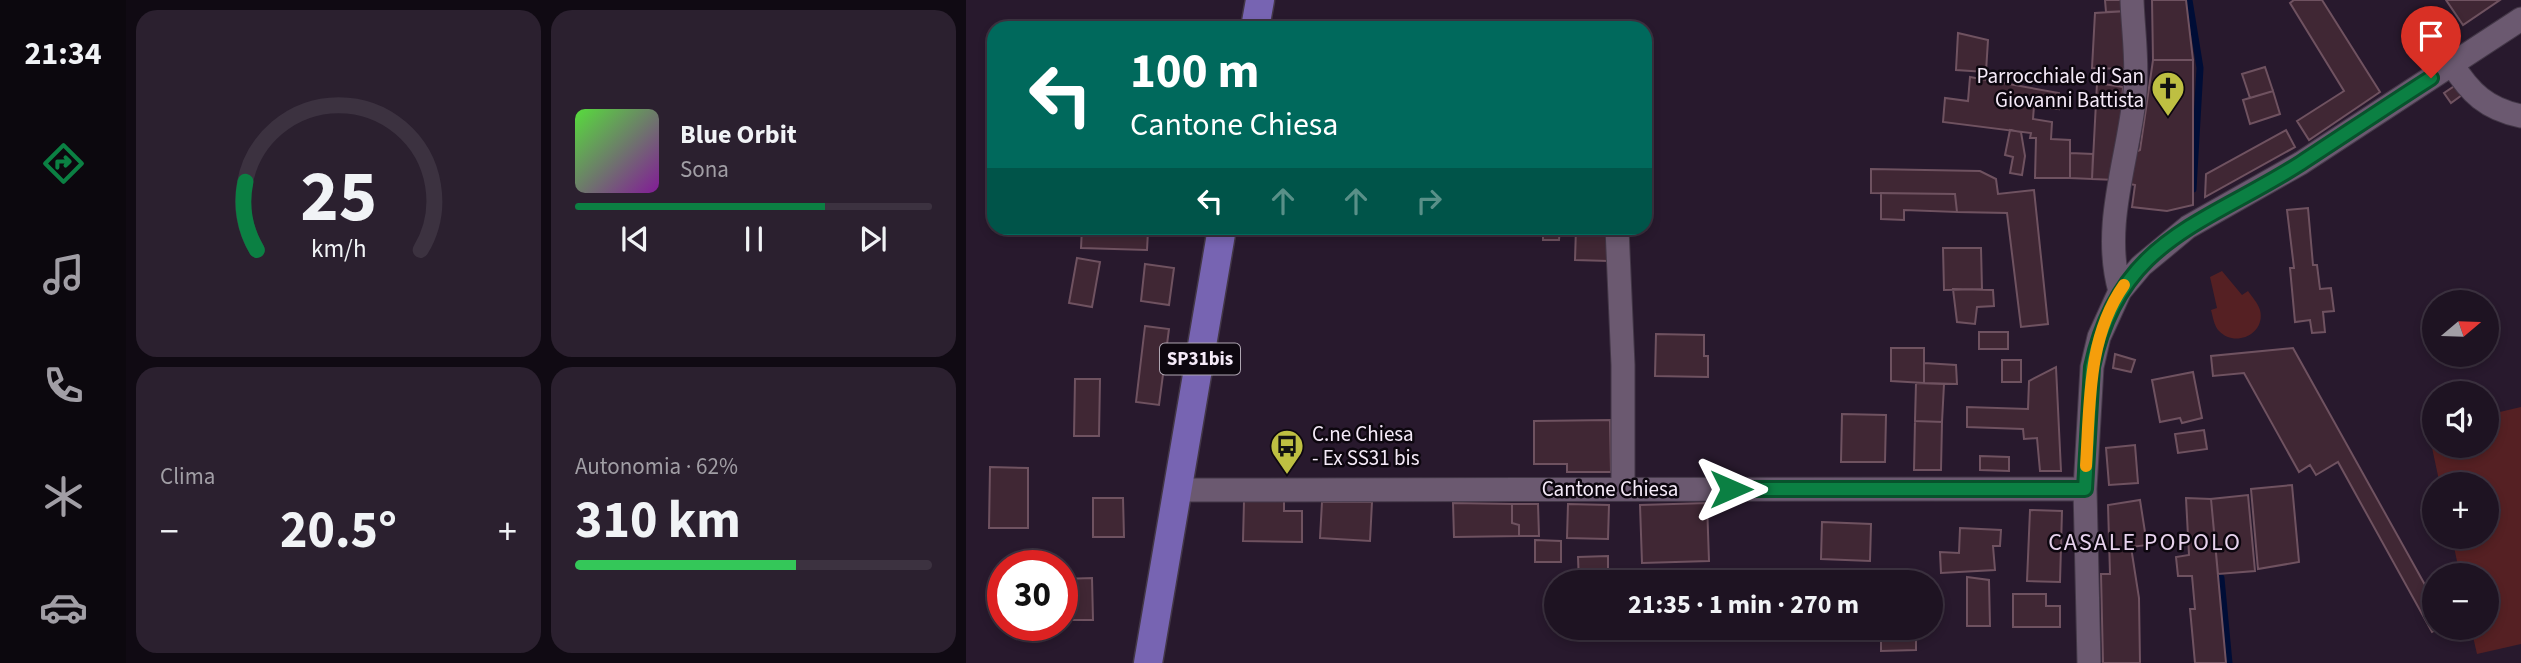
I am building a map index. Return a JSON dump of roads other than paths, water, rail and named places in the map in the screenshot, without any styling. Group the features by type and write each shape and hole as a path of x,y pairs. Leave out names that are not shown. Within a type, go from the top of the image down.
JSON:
{"main road":[{"path":"1256,21 1260,0"},
{"name":"SP31bis","path":"1148,663 1221,235"}],"street":[{"path":"2120,291 2115,268 2113,230 2135,90 2132,0"},
{"path":"2089,663 2085,489 2092,367 2099,337 2120,291 2141,266 2188,227 2301,163 2521,19"},
{"path":"2452,64 2461,78 2490,107 2521,116"},
{"path":"1617,235 1623,365 1623,489"},
{"name":"Cantone Chiesa","path":"1178,490 2085,489"}],"waterway":[{"path":"2189,0 2200,68 2193,189"},
{"path":"2221,578 2229,663"}],"place":[{"name":"Parrocchiale di San Giovanni Battista","path":"2168,118"},
{"name":"C.ne Chiesa - Ex SS31 bis","path":"1287,476"}],"district":[{"name":"CASALE POPOLO","path":"2145,542"}]}
